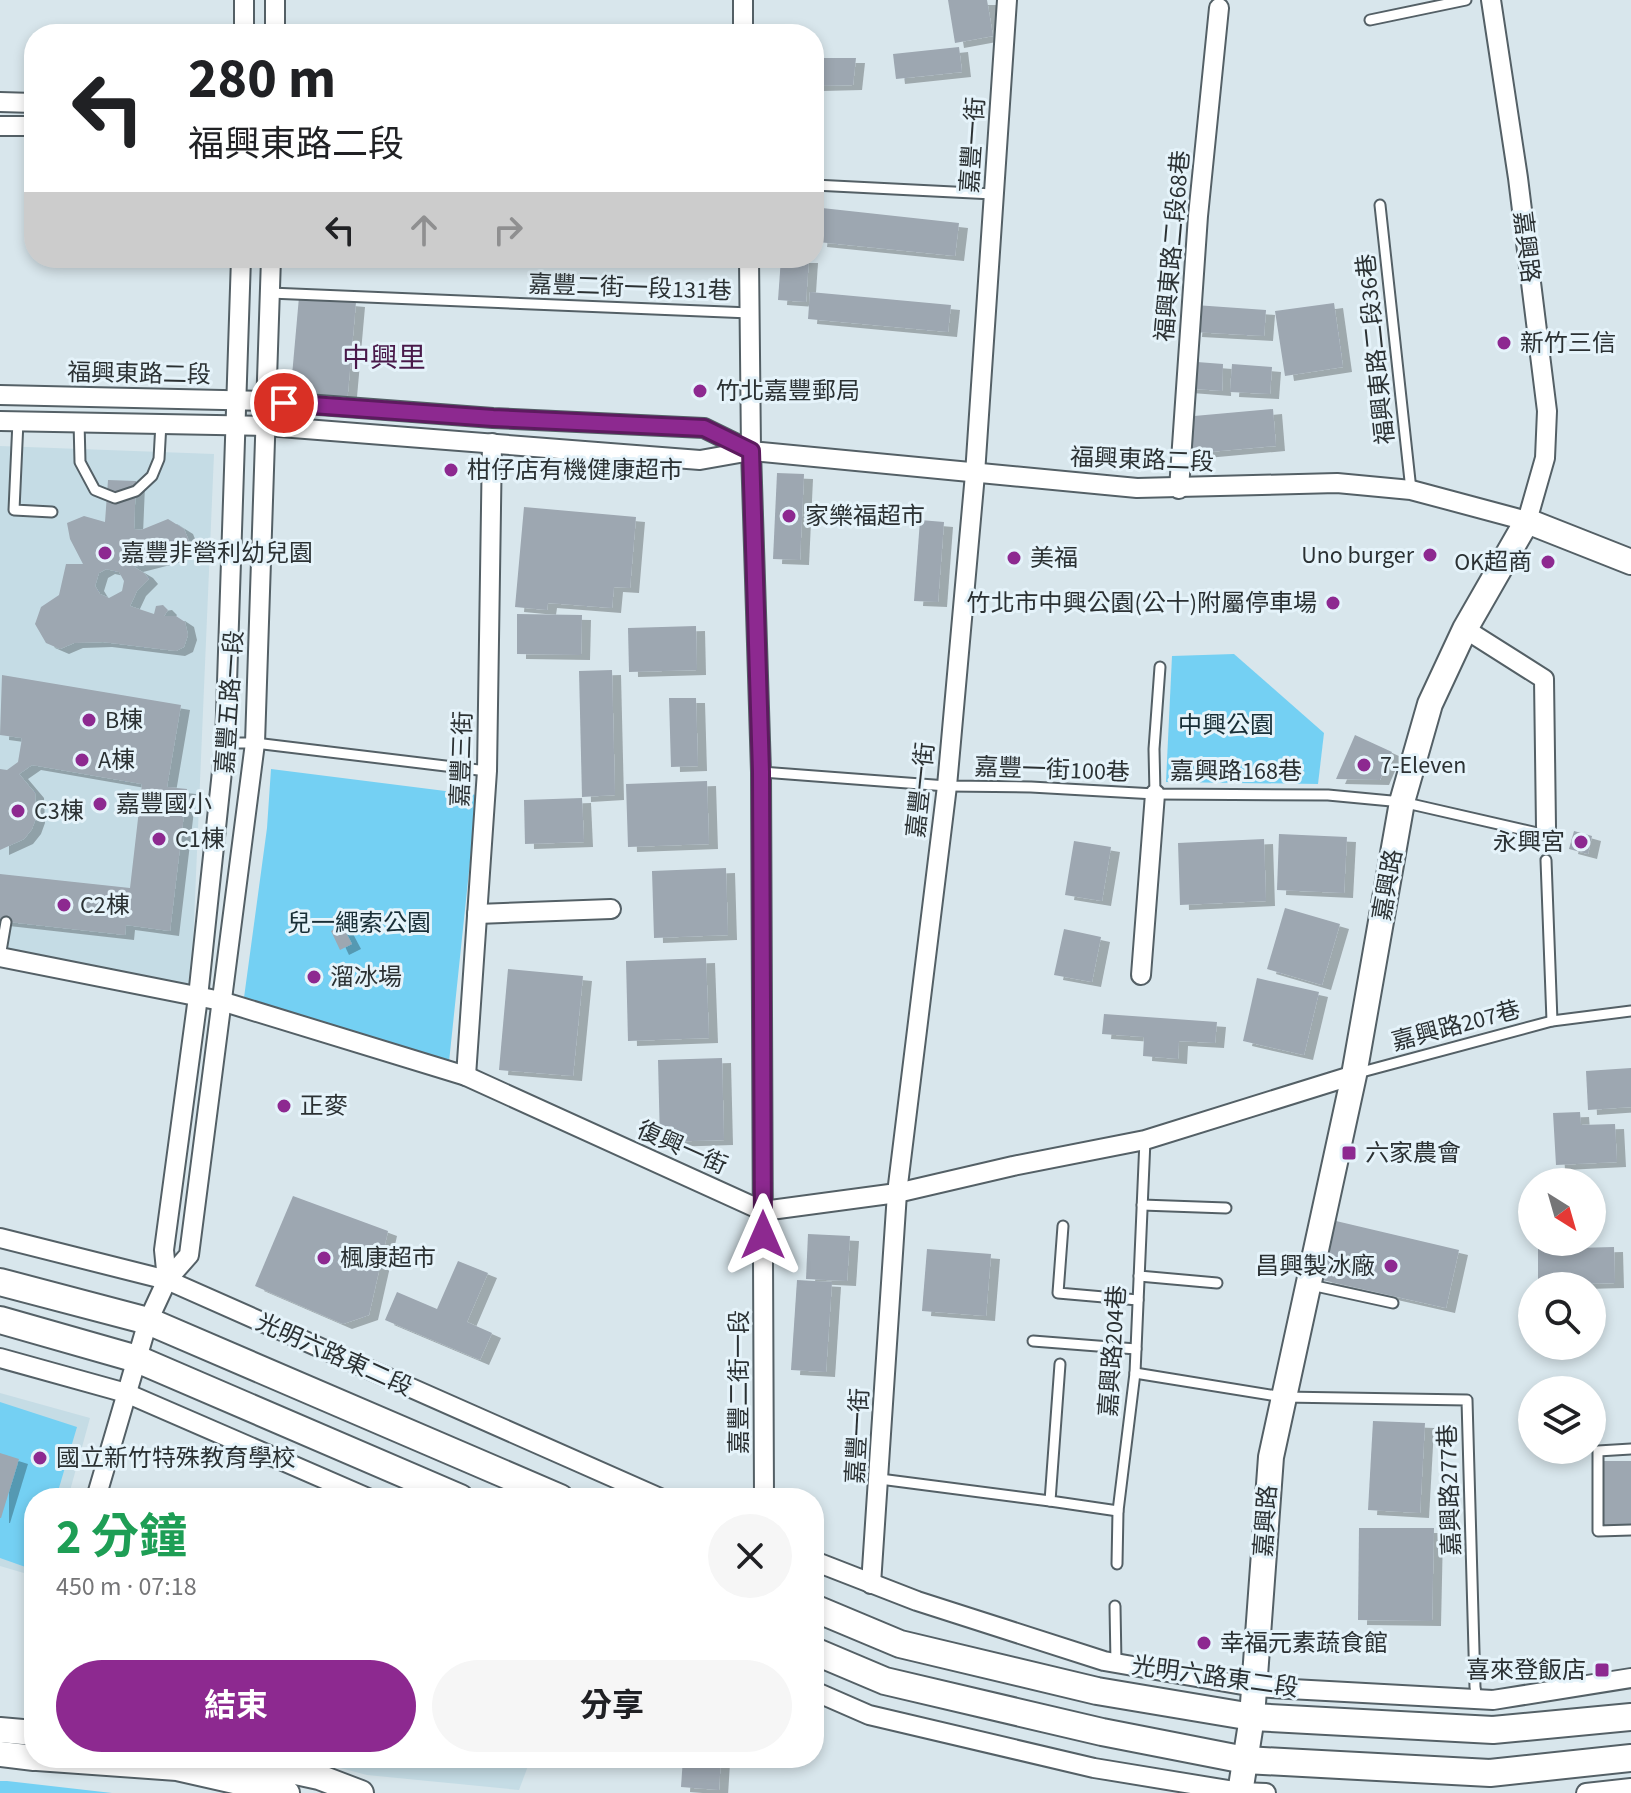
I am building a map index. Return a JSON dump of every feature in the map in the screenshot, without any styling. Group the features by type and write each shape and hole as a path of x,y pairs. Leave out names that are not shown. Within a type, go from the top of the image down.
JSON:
{"main road":[{"name":"光明六路東二段","path":"0,1282 148,1321 537,1488"},
{"path":"0,1320 137,1359 437,1488"},
{"name":"光明六路東二段","path":"824,1612 900,1644 1097,1691 1252,1717 1493,1730 1631,1717"},
{"path":"824,1655 885,1681 1102,1732 1245,1760 1490,1773 1631,1758"}],"street":[{"path":"244,0 244,24"},
{"path":"275,0 275,24"},
{"path":"743,0 743,24"},
{"name":"嘉豐一街","path":"871,1584 897,1193 947,786 975,474 1007,0"},
{"name":"嘉興路","path":"1240,1792 1252,1717 1271,1457 1354,1075 1402,802 1430,704 1465,629 1527,521 1545,458 1547,411 1518,178 1491,0"},
{"name":"福興東路二段68巷","path":"1179,489 1198,216 1219,8"},
{"path":"0,102 24,103"},
{"path":"0,126 24,126"},
{"name":"嘉豐五路一段","path":"167,1280 164,1250 198,997 225,743 241,268"},
{"name":"嘉豐五路一段","path":"99,1488 148,1321 167,1280 189,1255 255,743 270,268"},
{"name":"嘉豐二街一段","path":"749,268 751,451 761,772 764,1488"},
{"name":"福興東路二段","path":"0,395 266,401 493,418 704,428 751,451"},
{"name":"福興東路二段","path":"9,421 267,426 700,460 751,451 1097,486 1179,489 1337,483 1411,490 1527,521"},
{"name":"嘉豐三街","path":"466,1076 487,771 492,443"},
{"path":"1527,521 1631,562"},
{"path":"1465,629 1544,679 1546,831"},
{"name":"嘉興路168巷","path":"1141,975 1155,794"},
{"path":"477,914 611,909"},
{"name":"復興一街","path":"0,957 221,1001 466,1076 763,1211"},
{"path":"763,1211 897,1193 1145,1140 1354,1075"},
{"name":"光明六路東二段","path":"0,1238 167,1280 637,1488"},
{"path":"0,1358 126,1393 345,1488"},
{"name":"光明六路東二段","path":"824,1565 931,1606 1116,1663 1254,1687 1493,1700 1631,1678"},
{"path":"824,1695 869,1715 1094,1768 1240,1792 1266,1793"},
{"path":"0,1730 24,1729"},
{"path":"0,1754 24,1757"},
{"path":"195,1768 287,1793"},
{"path":"277,1768 319,1777 361,1793"},
{"path":"1586,1793 1631,1788"}],"lane":[{"path":"1370,20 1466,0"},
{"path":"824,186 993,194"},
{"name":"福興東路二段36巷","path":"1380,205 1411,490"},
{"name":"嘉豐二街一段131巷","path":"269,293 750,313"},
{"path":"9,421 14,510 52,512"},
{"path":"79,421 80,462 95,490 115,498 136,491 152,476 159,459 161,423"},
{"path":"1155,794 1154,749 1160,667"},
{"path":"225,743 255,743 487,771"},
{"name":"嘉豐一街100巷","path":"761,772 947,786 1155,794"},
{"name":"嘉興路168巷","path":"1155,794 1328,795 1402,802 1546,831"},
{"name":"嘉興路207巷","path":"1354,1075 1552,1021 1546,860"},
{"path":"0,957 6,922"},
{"path":"1552,1021 1631,1011"},
{"name":"嘉興路204巷","path":"1117,1564 1118,1511 1135,1373 1145,1140"},
{"path":"1142,1205 1226,1208"},
{"path":"1063,1226 1058,1293 1138,1300"},
{"path":"1139,1276 1217,1283"},
{"path":"1308,1284 1393,1303"},
{"path":"1033,1341 1136,1349"},
{"path":"1050,1501 1060,1364"},
{"path":"1135,1373 1283,1397"},
{"name":"嘉興路277巷","path":"1283,1397 1467,1400 1477,1699"},
{"path":"1631,1449 1598,1451 1598,1531 1631,1530"},
{"path":"880,1479 1118,1511"},
{"path":"1115,1606 1116,1663"}],"shaded area":[{"path":"0,446 214,454 191,992 0,949"},
{"name":"國立新竹特殊教育學校","path":"0,1393 90,1418 71,1488 24,1488 24,1573 0,1566"},
{"path":"340,1768 527,1768 519,1790 367,1775"}],"green space":[{"name":"中興公園","path":"1234,654 1324,733 1318,784 1166,782 1172,656"},
{"name":"兒一繩索公園","path":"271,769 477,795 449,1062 243,1005 267,828"},
{"name":"國立新竹特殊教育學校","path":"0,1402 77,1427 59,1488 24,1488 24,1566 0,1558"},
{"path":"0,1781 7,1781 112,1793 0,1793"}],"building":[{"path":"948,0 987,0 993,36 955,43"},
{"path":"959,47 962,72 896,79 893,54"},
{"path":"824,58 856,58 853,85 824,86"},
{"path":"824,208 959,223 955,256 824,243"},
{"path":"780,268 808,268 806,302 778,300"},
{"path":"810,292 951,305 948,332 808,319"},
{"path":"299,297 356,302 347,403 290,398"},
{"path":"1334,303 1343,367 1285,376 1275,311"},
{"path":"1195,305 1266,310 1264,336 1193,332"},
{"path":"1184,361 1223,364 1222,391 1183,388"},
{"path":"1232,364 1272,367 1270,394 1230,392"},
{"path":"1273,409 1276,446 1187,454 1183,417"},
{"name":"家樂福超市","path":"777,473 804,474 800,560 773,559"},
{"path":"108,480 136,481 134,529 141,530 168,519 184,529 191,546 177,556 134,567 149,579 137,591 130,606 154,614 156,606 163,605 168,610 164,616 176,616 185,622 188,635 184,647 176,651 103,642 74,643 60,649 46,643 35,624 41,607 59,595 66,564 83,564 70,539 67,523 84,516 105,522","holes":["106,569 119,572 124,581 122,591 109,598 100,594 95,586 99,573"]},
{"path":"524,507 636,517 630,588 614,587 612,608 548,603 547,610 515,607"},
{"path":"920,520 944,522 938,602 914,601"},
{"path":"517,614 582,615 581,655 517,654"},
{"path":"696,626 697,670 629,672 628,628"},
{"path":"612,670 615,795 582,797 579,671"},
{"path":"2,675 181,705 167,787 187,789 170,931 126,925 125,935 0,921 0,874 130,888 142,784 32,765 19,774 35,793 36,818 32,829 24,839 0,850 0,769 7,770 18,762 22,738 0,735"},
{"path":"669,698 696,698 698,766 671,767"},
{"name":"7-Eleven","path":"1355,735 1392,752 1380,780 1336,779"},
{"path":"707,781 709,844 628,847 626,784"},
{"path":"582,798 584,842 525,844 524,800"},
{"name":"永興宮","path":"1574,831 1592,836 1588,854 1569,849"},
{"path":"1279,834 1347,837 1344,893 1277,890"},
{"path":"1264,839 1266,901 1180,905 1178,843"},
{"path":"1074,841 1111,847 1102,901 1065,895"},
{"path":"726,868 728,935 654,938 652,871"},
{"path":"1285,908 1340,924 1322,985 1267,969"},
{"path":"342,925 352,944 340,950 331,931"},
{"path":"1064,929 1101,937 1092,982 1054,975"},
{"path":"706,958 709,1038 628,1041 626,961"},
{"path":"508,969 583,976 573,1076 499,1070"},
{"path":"1257,978 1319,992 1304,1055 1243,1041"},
{"path":"1104,1014 1217,1022 1215,1043 1179,1041 1178,1059 1143,1056 1144,1037 1102,1034"},
{"path":"722,1058 724,1140 660,1142 658,1060"},
{"path":"1631,1068 1631,1107 1588,1110 1586,1071"},
{"path":"1580,1112 1581,1125 1615,1124 1617,1162 1556,1165 1553,1113"},
{"name":"楓康超市","path":"293,1196 388,1231 369,1315 343,1324 255,1286"},
{"name":"昌興製冰廠","path":"1336,1221 1459,1250 1446,1308 1322,1280"},
{"path":"808,1234 850,1236 847,1281 806,1279"},
{"path":"1606,1247 1614,1247 1615,1283 1606,1283 1606,1272 1538,1272 1538,1256 1606,1256"},
{"path":"927,1249 991,1254 986,1316 922,1311"},
{"path":"458,1261 488,1273 467,1322 492,1333 480,1360 385,1320 397,1292 437,1309"},
{"path":"797,1280 832,1282 826,1372 791,1370"},
{"path":"1373,1421 1425,1423 1420,1513 1368,1510"},
{"path":"0,1453 19,1459 1,1518 0,1518"},
{"path":"1606,1461 1631,1461 1631,1527 1603,1527 1603,1464"},
{"path":"1359,1528 1434,1528 1432,1621 1358,1620"},
{"path":"682,1768 720,1768 719,1790 681,1787"}],"place":[{"name":"新竹三信","path":"1504,343"},
{"name":"竹北嘉豐郵局","path":"700,391"},
{"name":"柑仔店有機健康超市","path":"451,470"},
{"name":"家樂福超市","path":"789,516"},
{"name":"嘉豐非營利幼兒園","path":"105,553"},
{"name":"Uno burger","path":"1430,555"},
{"name":"美福","path":"1014,558"},
{"name":"OK超商","path":"1548,562"},
{"name":"竹北市中興公園(公十)附屬停車場","path":"1333,603"},
{"name":"B棟","path":"89,720"},
{"name":"A棟","path":"82,760"},
{"name":"7-Eleven","path":"1364,765"},
{"name":"嘉豐國小","path":"100,804"},
{"name":"C3棟","path":"18,811"},
{"name":"C1棟","path":"159,839"},
{"name":"永興宮","path":"1581,842"},
{"name":"C2棟","path":"64,905"},
{"name":"溜冰場","path":"314,977"},
{"name":"正麥","path":"284,1106"},
{"name":"六家農會","path":"1349,1153"},
{"name":"楓康超市","path":"324,1258"},
{"name":"昌興製冰廠","path":"1391,1266"},
{"name":"國立新竹特殊教育學校","path":"40,1458"},
{"name":"幸福元素蔬食館","path":"1204,1643"},
{"name":"喜來登飯店","path":"1602,1670"}],"district":[{"name":"中興里","path":"384,358"}],"route":[{"path":"284,403 493,418 704,428 751,451 761,772 763,1235"}]}
